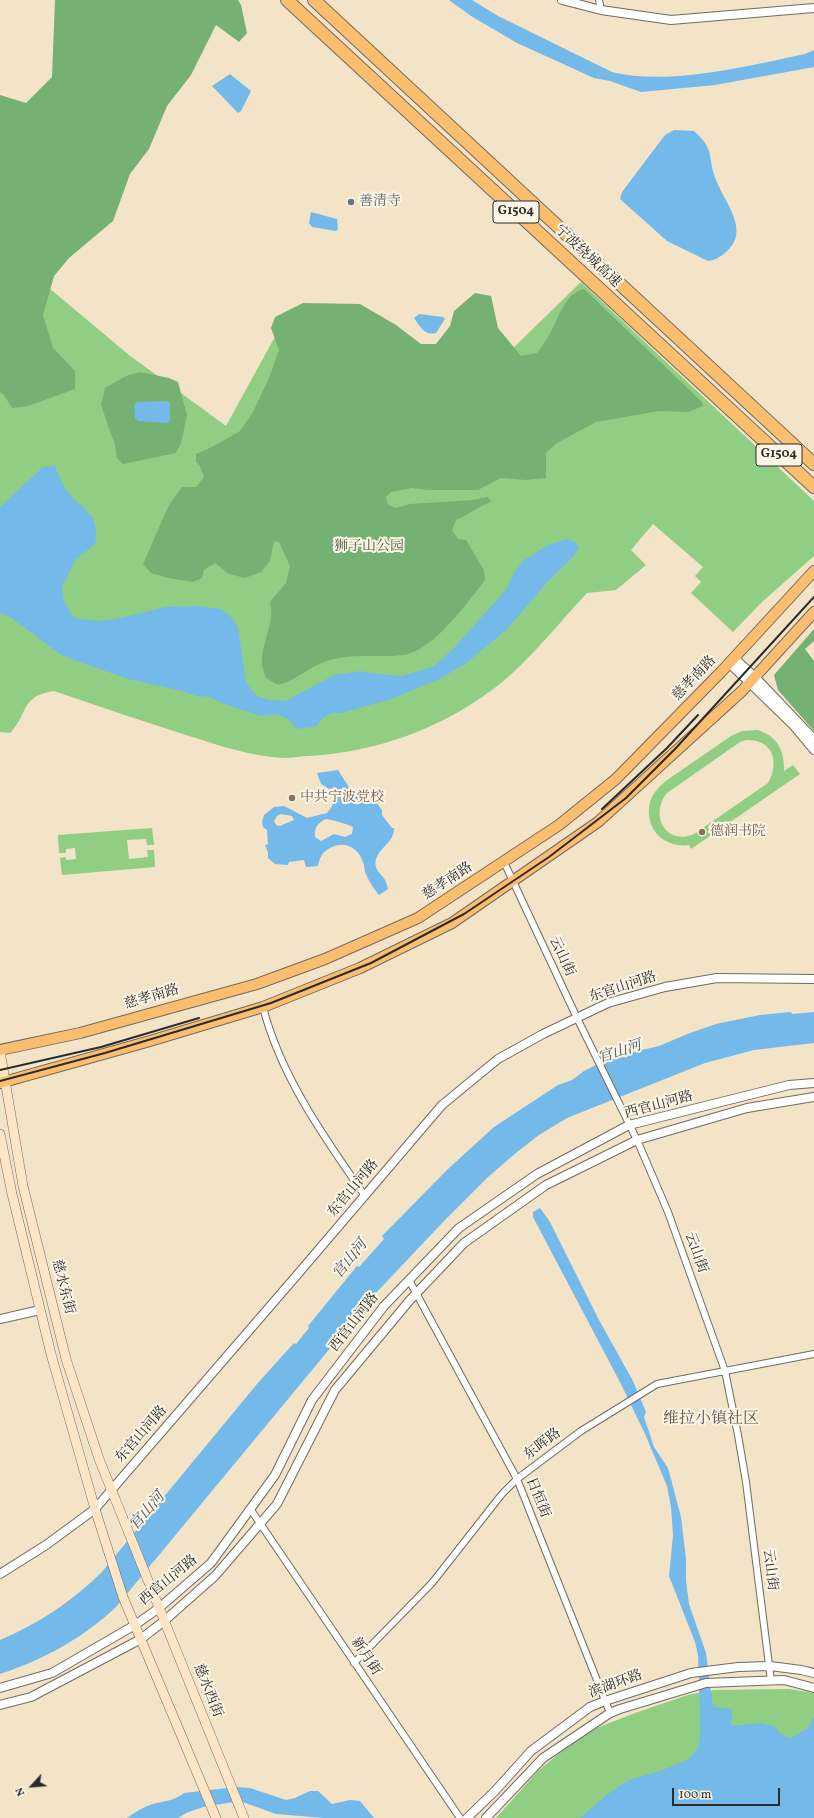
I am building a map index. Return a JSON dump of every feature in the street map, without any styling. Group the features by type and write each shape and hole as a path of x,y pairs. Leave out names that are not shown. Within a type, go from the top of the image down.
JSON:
{"highway":[{"name":"宁波绕城高速","path":"287,0 814,487"},
{"name":"宁波绕城高速","path":"314,0 814,464"}],"main road":[{"name":"慈孝南路","path":"0,1050 87,1031 257,984 302,967 418,918 559,824 616,779 731,660 814,571"},
{"path":"2,1083 263,1007 360,968 452,923 598,822 752,679 814,612"},
{"name":"慈水东街","path":"0,1050 2,1083 23,1186 66,1359 99,1459 145,1574"},
{"name":"慈水东街","path":"0,1134 12,1194 51,1354 95,1509 123,1598 135,1624"},
{"name":"慈水西街","path":"145,1574 244,1818"},
{"path":"135,1624 216,1818"}],"street":[{"path":"562,0 601,10 671,20 814,8"},
{"path":"599,0 601,10"},
{"path":"731,660 814,739"},
{"path":"752,679 814,750"},
{"name":"云山街","path":"504,862 577,1018 629,1125 638,1140 668,1212 725,1371 746,1482 771,1681"},
{"name":"东官山河路","path":"0,1574 46,1545 95,1509 442,1105 498,1059 608,1003 665,987 717,978 814,979"},
{"path":"263,1007 268,1029 283,1063 313,1117 365,1196"},
{"name":"西官山河路","path":"0,1688 52,1673 135,1624 159,1608 211,1563 275,1476 312,1400 384,1306 459,1228 537,1174 629,1125 789,1085 814,1083"},
{"name":"西官山河路","path":"0,1705 30,1697 141,1639 164,1621 215,1576 277,1504 335,1390 416,1294 464,1243 546,1185 638,1140 747,1108 814,1097"},
{"name":"日恒街","path":"409,1280 517,1479 610,1713"},
{"path":"0,1320 40,1310"},
{"name":"东晖路","path":"354,1663 432,1583 502,1494 517,1479 581,1432 657,1384 814,1354"},
{"name":"新月街","path":"251,1510 460,1818"},
{"name":"滨湖环路","path":"467,1818 495,1792 531,1751 590,1707 691,1673 738,1667 770,1666 814,1673"},
{"name":"滨湖环路","path":"486,1818 543,1758 610,1713 706,1683 784,1680 814,1688"}],"green space":[{"path":"55,0 238,0 241,5 247,33 239,42 216,25 191,75 167,106 149,149 130,174 113,221 69,258 54,276 43,315 53,348 75,371 75,389 28,406 12,408 4,395 0,392 0,95 26,103 52,77"},
{"name":"狮子山公园","path":"0,247 129,355 226,426 277,333 472,388 581,282 814,501 814,556 763,601 733,632 691,593 701,582 695,576 703,567 653,524 631,550 646,565 616,590 587,593 517,669 492,690 472,704 429,727 382,744 359,749 334,754 286,758 258,755 210,743 54,691 43,693 30,701 16,726 10,733 0,732"},
{"path":"584,289 702,402 703,406 688,412 659,411 596,422 557,443 546,453 546,478 526,480 501,478 478,490 428,490 412,488 391,492 386,497 388,505 396,508 410,504 473,500 488,497 491,502 456,520 452,530 458,539 466,540 484,570 485,580 459,613 426,645 414,652 403,655 357,656 330,660 317,665 285,683 278,685 266,678 262,661 271,616 270,602 286,583 290,566 279,542 274,541 270,561 261,572 245,578 229,574 215,563 204,570 202,578 193,582 151,573 143,564 169,505 182,487 196,487 204,477 200,466 196,462 196,454 212,447 240,431 253,412 269,378 279,350 271,328 275,317 303,303 360,304 396,325 421,344 436,344 450,326 454,311 475,293 491,296 498,328 521,356 537,353 551,332 567,300 577,291"},
{"path":"140,372 169,378 178,382 187,415 181,443 176,453 123,464 117,458 115,445 101,405 105,388 126,376"},
{"path":"814,629 814,641 805,649 814,661 814,731 778,690 774,675"},
{"path":"757,730 770,736 775,740 781,751 784,771 793,765 800,774 691,849 689,845 675,844 662,839 656,833 649,818 650,802 655,792 661,785 673,776 731,736 742,731","holes":["746,740 763,743 772,753 772,775 768,783 694,834 685,837 676,836 669,833 660,820 662,802 667,793 740,742"]},
{"path":"152,828 154,845 147,845 146,839 127,840 129,859 148,857 147,850 154,850 155,867 62,875 60,858 66,857 66,860 76,859 75,848 66,849 66,853 59,853 58,835"},
{"path":"789,1689 814,1693 814,1818 496,1818 538,1771 568,1746 594,1729 688,1695 714,1690"}],"water":[{"path":"449,0 472,0 498,16 612,72 634,76 683,76 734,69 805,54 814,50 814,67 715,85 641,92 610,81 594,78 517,43 471,16"},
{"path":"230,74 251,91 241,111 238,113 212,86"},
{"path":"674,130 694,131 701,138 710,154 716,180 734,217 736,235 733,244 724,254 713,260 708,261 667,241 620,199 622,192 665,135"},
{"path":"311,212 337,219 338,229 336,231 312,227 309,223"},
{"path":"419,314 443,317 445,319 436,333 432,334 425,332 414,318"},
{"path":"167,401 170,403 170,420 167,423 138,421 135,418 134,406 137,402"},
{"path":"55,466 67,491 93,519 96,533 95,544 75,560 62,587 64,602 74,618 96,621 112,620 166,607 199,606 221,609 232,618 238,628 246,683 257,696 269,700 286,701 334,675 360,671 402,676 433,667 452,650 506,590 514,573 523,561 548,545 567,539 575,542 579,548 572,558 550,579 507,629 465,664 439,679 391,699 341,713 332,713 322,718 317,726 297,729 283,716 274,714 261,716 222,703 207,696 200,697 182,691 128,679 63,656 10,617 0,613 0,507 43,467"},
{"path":"338,770 350,789 370,797 376,802 382,810 382,815 392,828 394,828 391,838 377,856 376,867 385,880 388,889 379,895 367,877 361,857 355,850 347,845 337,845 326,851 321,857 318,866 306,867 304,860 289,862 288,865 275,864 268,858 265,845 268,844 267,830 263,827 262,822 264,815 274,807 284,806 307,818 327,813 333,804 334,800 332,793 321,784 317,773","holes":["281,814 292,816 294,820 280,826 276,825 274,821 277,816","326,819 353,827 352,834 345,837 334,834 321,841 315,837 315,831 319,824"]},
{"path":"791,1012 792,1014 814,1012 814,1043 754,1050 705,1063 567,1118 539,1135 517,1152 488,1177 444,1221 375,1294 116,1607 90,1629 62,1647 32,1662 0,1674 0,1640 28,1627 54,1611 90,1584 101,1573 257,1384 294,1343 296,1344 309,1328 308,1326 357,1266 359,1267 384,1239 382,1236 448,1169 494,1127 558,1085 572,1080 584,1071 612,1057 659,1046 716,1024 760,1015"},
{"path":"540,1208 550,1222 599,1320 633,1381 646,1412 644,1417 654,1447 668,1468 681,1517 689,1604 706,1653 713,1707 732,1709 731,1726 762,1723 776,1727 782,1734 791,1738 808,1728 814,1717 814,1818 580,1818 608,1794 629,1780 663,1770 689,1759 698,1748 700,1737 700,1716 698,1655 695,1642 669,1576 673,1535 671,1507 667,1486 645,1434 621,1384 533,1217 533,1212"},
{"path":"236,1787 250,1788 286,1800 295,1798 310,1791 318,1791 332,1804 350,1800 360,1801 374,1818 324,1818 276,1814 240,1801 203,1807 186,1813 178,1818 127,1818 146,1807 173,1799 184,1793"}],"railway":[{"path":"0,1081 105,1053 271,1003 371,963 464,914 549,857 626,798 675,749 814,597"},
{"path":"602,809 667,748 698,715"},
{"path":"0,1070 101,1047 199,1018"}],"place":[{"name":"善清寺","path":"351,202"},
{"name":"中共宁波党校","path":"292,798"},
{"name":"德润书院","path":"702,832"}],"district":[{"name":"维拉小镇社区","path":"711,1420"}],"water label":[{"name":"官山河","path":"620,1053"},
{"name":"官山河","path":"351,1260"},
{"name":"官山河","path":"148,1512"}]}
